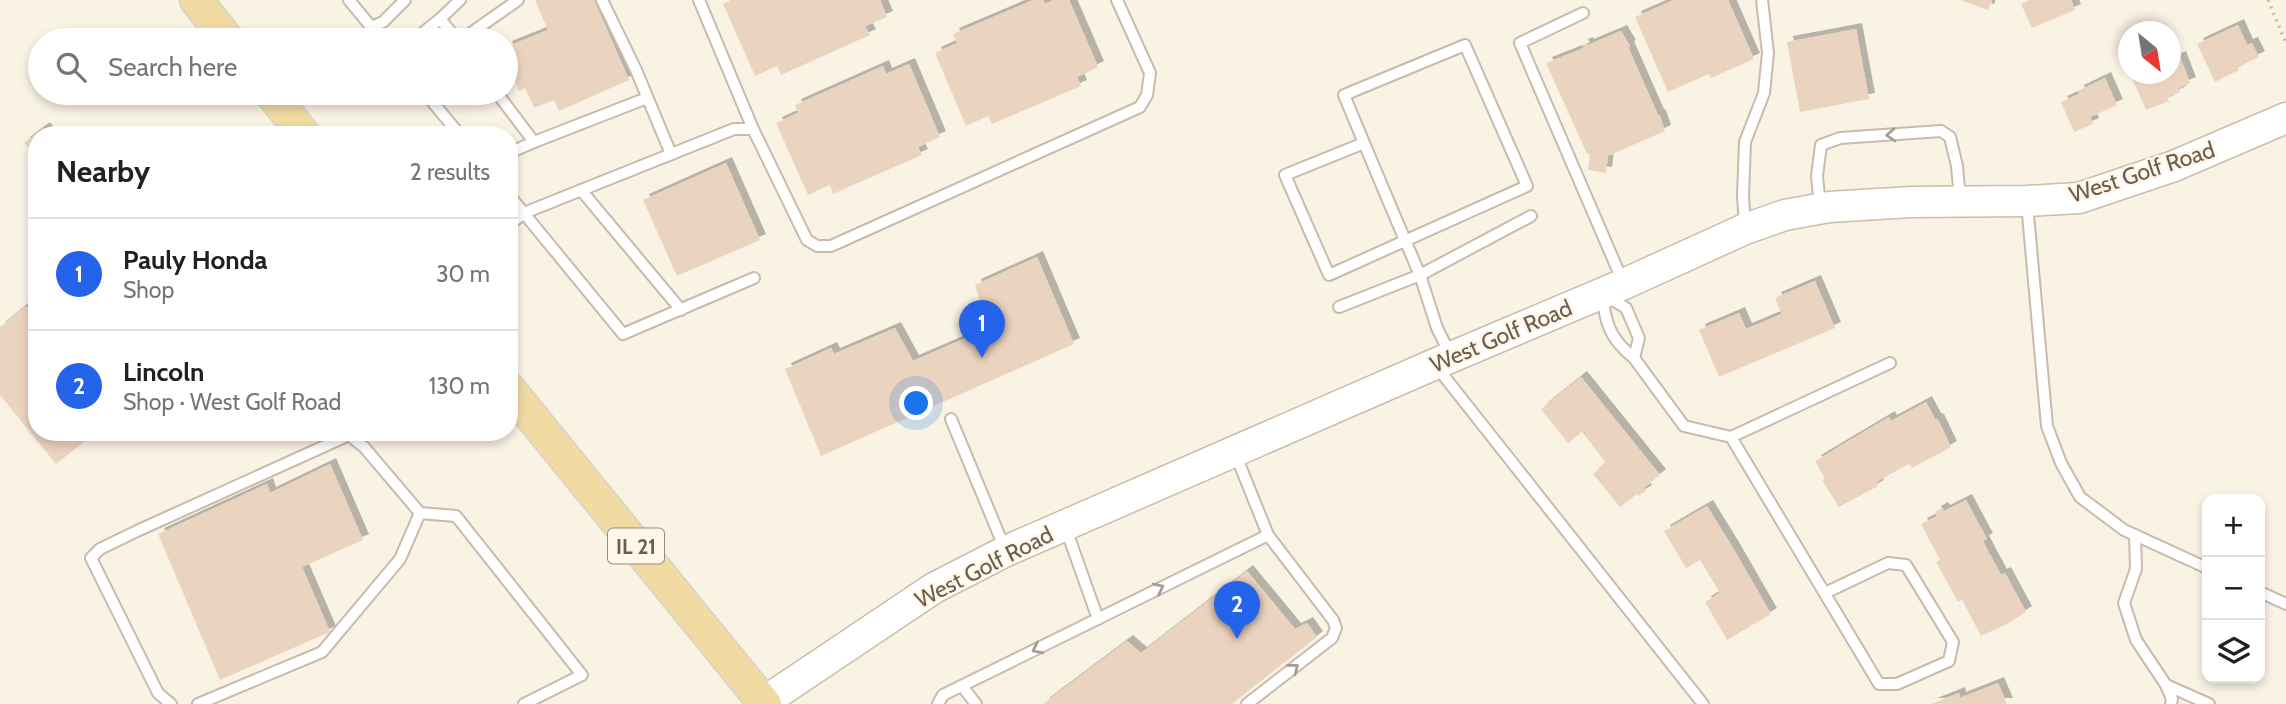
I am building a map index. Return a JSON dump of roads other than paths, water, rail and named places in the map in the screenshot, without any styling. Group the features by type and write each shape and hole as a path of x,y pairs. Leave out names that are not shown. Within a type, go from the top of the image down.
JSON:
{"main road":[{"path":"196,0 219,28"},
{"path":"280,105 297,126"},
{"name":"IL 21","path":"518,400 764,703"}],"street":[{"name":"West Golf Road","path":"764,703 934,588 1006,551 1443,360 1613,289 1745,229 1784,215 1820,209 1911,201 2079,198 2174,166 2286,118"}],"lane":[{"path":"349,0 371,27 383,22 405,0"},
{"path":"429,28 460,0"},
{"path":"477,28 518,0"},
{"path":"602,0 671,154"},
{"path":"699,0 754,129 807,240 817,246 831,246 1140,107 1147,95 1150,73 1117,0"},
{"path":"1745,229 1745,142 1765,93 1768,53 1762,0"},
{"path":"1583,13 1520,43 1613,289 1626,308 1639,338 1634,358"},
{"path":"440,19 448,28"},
{"path":"1364,143 1285,175 1329,275 1405,242 1527,187 1465,45 1344,95 1364,143 1405,242 1420,275 1437,328 1443,360 1703,704"},
{"path":"518,149 648,98"},
{"path":"435,105 452,126"},
{"path":"506,105 534,142"},
{"path":"518,218 524,213 734,129 754,129"},
{"path":"1820,209 1817,176 1821,145 1840,138 1941,131 1950,137 1957,166 1960,201"},
{"path":"581,190 681,310"},
{"path":"2027,201 2048,426 2061,464 2080,498 2124,530 2202,566"},
{"path":"518,206 623,334 754,278"},
{"path":"1339,307 1420,275 1531,216"},
{"path":"1613,289 1605,320 1620,346 1634,358 1684,426 1731,437 1890,363"},
{"path":"951,419 1006,551"},
{"path":"1731,437 1879,684 1897,684 1949,662 1953,642 1906,565 1888,563 1825,593"},
{"path":"171,704 158,693 91,558 100,549 336,441"},
{"path":"357,441 420,513 456,516 582,675 524,704"},
{"path":"1234,451 1268,535 1333,620 1336,628 1332,638 1247,704"},
{"path":"198,704 322,652 400,559 420,513"},
{"path":"1065,525 1098,619"},
{"path":"941,700 962,686 1268,535"},
{"path":"2135,535 2136,569 2124,603 2136,640 2165,685 2172,699 2171,704"},
{"path":"2265,594 2286,604"},
{"path":"2165,685 2209,704"},
{"path":"962,686 976,704"}],"place":[{"name":"Pauly Honda","path":"982,358"},
{"name":"Lincoln","path":"1237,639"}]}
